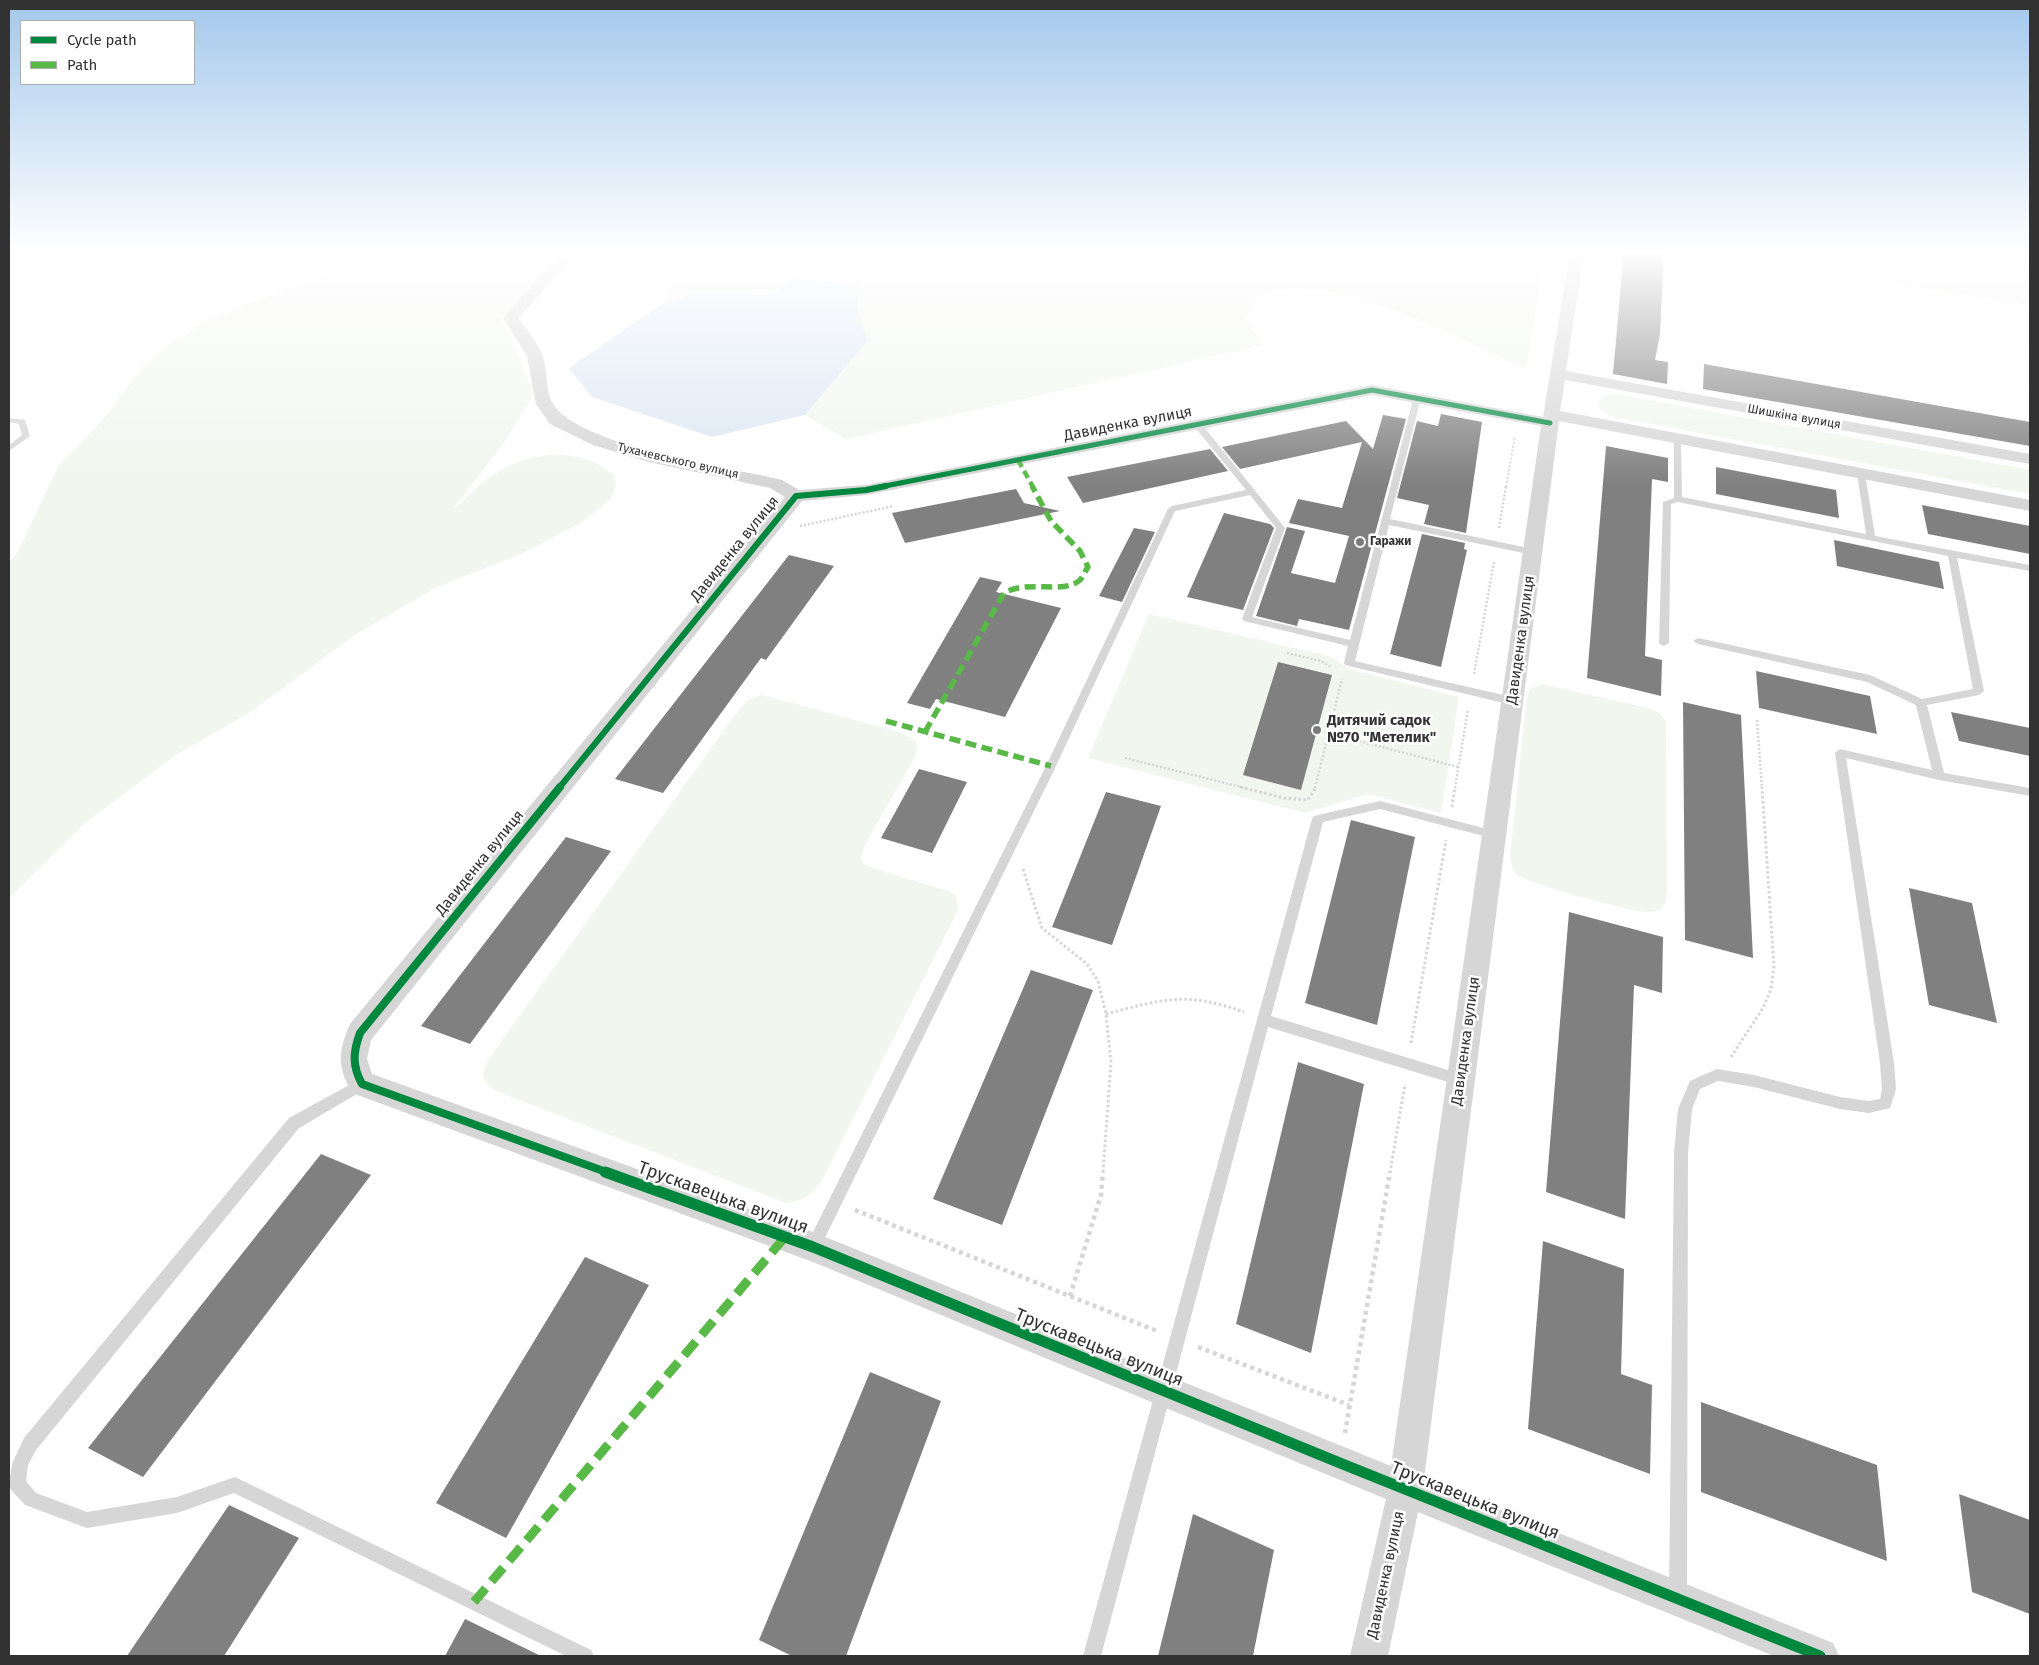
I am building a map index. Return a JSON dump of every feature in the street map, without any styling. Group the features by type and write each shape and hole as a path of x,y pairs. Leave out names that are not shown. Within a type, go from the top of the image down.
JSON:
{"street":[{"name":"Тухачевського вулиця","path":"518,329 535,356 544,404 556,420 599,441 654,458 776,484 796,496"},
{"name":"Давиденка вулиця","path":"1369,1656 1405,1489 1512,701 1565,329"},
{"name":"Шишкiна вулиця","path":"1558,374 2030,459"},
{"name":"Давиденка вулиця","path":"362,1084 352,1062 354,1048 360,1033 796,496 866,490 1372,390 1518,417 1551,419"},
{"path":"1551,419 1677,438 2030,505"},
{"name":"Трускавецька вулиця","path":"362,1084 813,1247 1162,1391 1820,1656"}],"lane":[{"path":"1417,398 1349,663 1512,701"},
{"path":"9,420 22,422 26,436 9,449"},
{"path":"1197,424 1280,528 1247,619 1354,644"},
{"path":"1677,438 1678,499"},
{"path":"1861,473 1871,538"},
{"path":"813,1247 1014,842 1172,509 1251,492"},
{"path":"1664,643 1667,502 1678,499 2030,568"},
{"path":"1385,521 1533,552"},
{"path":"1698,641 1870,679 1921,702 1979,691 1952,554"},
{"path":"1921,702 1938,776"},
{"path":"1678,1599 1681,1153 1686,1110 1695,1085 1717,1075 1754,1081 1840,1103 1869,1107 1885,1104 1889,1089 1887,1063 1840,753 1938,776 2030,792"},
{"path":"1092,1656 1318,819 1380,805 1494,835"},
{"path":"1264,1020 1460,1080"},
{"path":"362,1084 294,1123 30,1444 20,1464 17,1484 31,1499 87,1520 177,1505 235,1485 585,1656"}],"path":[{"path":"1340,1463 1518,417"},
{"path":"1287,653 1322,662 1336,671"},
{"path":"1126,758 1293,800 1308,800 1316,790 1343,675"},
{"path":"1717,1075 1743,1040 1763,1008 1771,990 1774,967 1757,720"},
{"path":"1317,730 1458,767"},
{"path":"1014,842 1042,928 1087,964 1098,981 1106,1014 1111,1062 1101,1195 1070,1296"},
{"path":"1106,1014 1156,1001 1183,998 1218,1003 1264,1020"},
{"path":"836,1202 1177,1339 1350,1405"}],"shaded area":[{"path":"194,329 506,329 534,394 505,441 454,508 482,483 506,468 518,462 545,455 572,456 586,459 613,474 616,484 611,499 582,522 521,554 437,587 353,636 249,713 176,755 84,824 9,898 9,562 17,553 59,465 102,421 145,364"},
{"path":"626,329 863,329 867,341 805,415 712,437 592,397 569,368"},
{"path":"863,329 1253,329 1262,345 846,439 805,415 867,341"},
{"path":"1442,329 1532,329 1525,369"},
{"path":"1616,394 2030,470 2030,494 1614,417 1602,411 1598,402 1604,396"},
{"path":"1149,614 1332,657 1349,669 1459,697 1441,813 1368,794 1305,813 1088,758"},
{"path":"1542,684 1652,709 1659,713 1666,721 1667,892 1665,904 1660,910 1644,912 1577,896 1516,874 1510,856 1527,696 1530,689"},
{"path":"762,695 899,732 915,740 917,745 916,755 865,845 861,859 864,864 872,868 949,891 956,896 958,906 955,916 825,1175 810,1195 800,1200 786,1203 496,1091 490,1087 484,1078 484,1070 492,1054 740,708 748,700"}],"building":[{"path":"1617,329 1660,329 1655,360 1668,362 1667,384 1613,374"},
{"path":"1704,364 2030,422 2030,446 1703,389"},
{"path":"1441,414 1482,422 1466,533 1424,524 1429,505 1397,498 1417,421 1438,426"},
{"path":"1383,415 1406,419 1349,630 1299,619 1297,626 1256,616 1287,527 1305,531 1291,573 1335,583 1349,536 1289,523 1298,499 1342,508 1362,442 1240,469 1222,447 1346,421 1373,449"},
{"path":"1606,446 1668,458 1668,482 1652,479 1645,656 1662,660 1661,696 1587,678"},
{"path":"1210,449 1228,471 1083,503 1067,477"},
{"path":"1716,467 1836,490 1839,518 1716,494"},
{"path":"1016,489 1024,503 1060,511 905,543 892,513"},
{"path":"1922,505 2030,526 2030,554 1928,534"},
{"path":"1224,513 1270,524 1274,528 1243,610 1187,597"},
{"path":"1134,528 1155,532 1122,602 1099,596"},
{"path":"1422,534 1465,543 1464,549 1467,550 1441,667 1390,654"},
{"path":"1834,540 1939,562 1944,589 1837,566"},
{"path":"789,555 834,566 766,660 761,658 663,793 615,779"},
{"path":"980,577 1002,582 996,592 1061,608 1005,717 936,699 930,709 907,703"},
{"path":"1278,662 1332,675 1301,790 1243,775"},
{"path":"1756,671 1870,696 1877,734 1759,708"},
{"path":"1683,702 1741,715 1753,958 1685,940"},
{"path":"1951,712 2030,728 2030,756 1959,741"},
{"path":"919,769 967,782 932,853 881,838"},
{"path":"1106,792 1161,806 1112,945 1052,927"},
{"path":"1351,820 1415,837 1377,1025 1305,1003"},
{"path":"566,837 611,851 470,1044 421,1026"},
{"path":"1909,888 1972,903 1997,1023 1929,1005"},
{"path":"1569,912 1663,937 1662,993 1634,985 1625,1219 1546,1192"},
{"path":"1031,970 1093,990 1002,1225 933,1199"},
{"path":"1298,1062 1364,1084 1311,1353 1236,1324"},
{"path":"321,1154 371,1175 143,1477 88,1448"},
{"path":"1543,1241 1624,1269 1621,1374 1652,1385 1650,1474 1528,1429"},
{"path":"585,1257 649,1285 506,1538 436,1503"},
{"path":"870,1372 941,1401 846,1656 792,1656 759,1640"},
{"path":"1701,1402 1877,1465 1887,1561 1701,1492"},
{"path":"1959,1494 2030,1520 2030,1614 1972,1592"},
{"path":"229,1505 299,1538 224,1656 127,1656"},
{"path":"1193,1514 1274,1550 1253,1656 1158,1656"},
{"path":"465,1619 541,1656 445,1656"}],"marked path":[{"path":"925,732 1004,593 1013,588 1023,586 1064,587 1073,585 1081,579 1088,567 1080,551 1051,521 1018,460"},
{"path":"886,721 1051,766"},
{"path":"474,1602 785,1237"}],"cycle path":[{"path":"1550,423 1372,390 866,490 796,496 360,1033 355,1047 354,1065 362,1084 813,1247 1340,1463 1820,1656"}],"place":[{"name":"Гаражи","path":"1360,542"},
{"name":"Дитячий садок №70 \"Метелик\"","path":"1317,730"}]}
